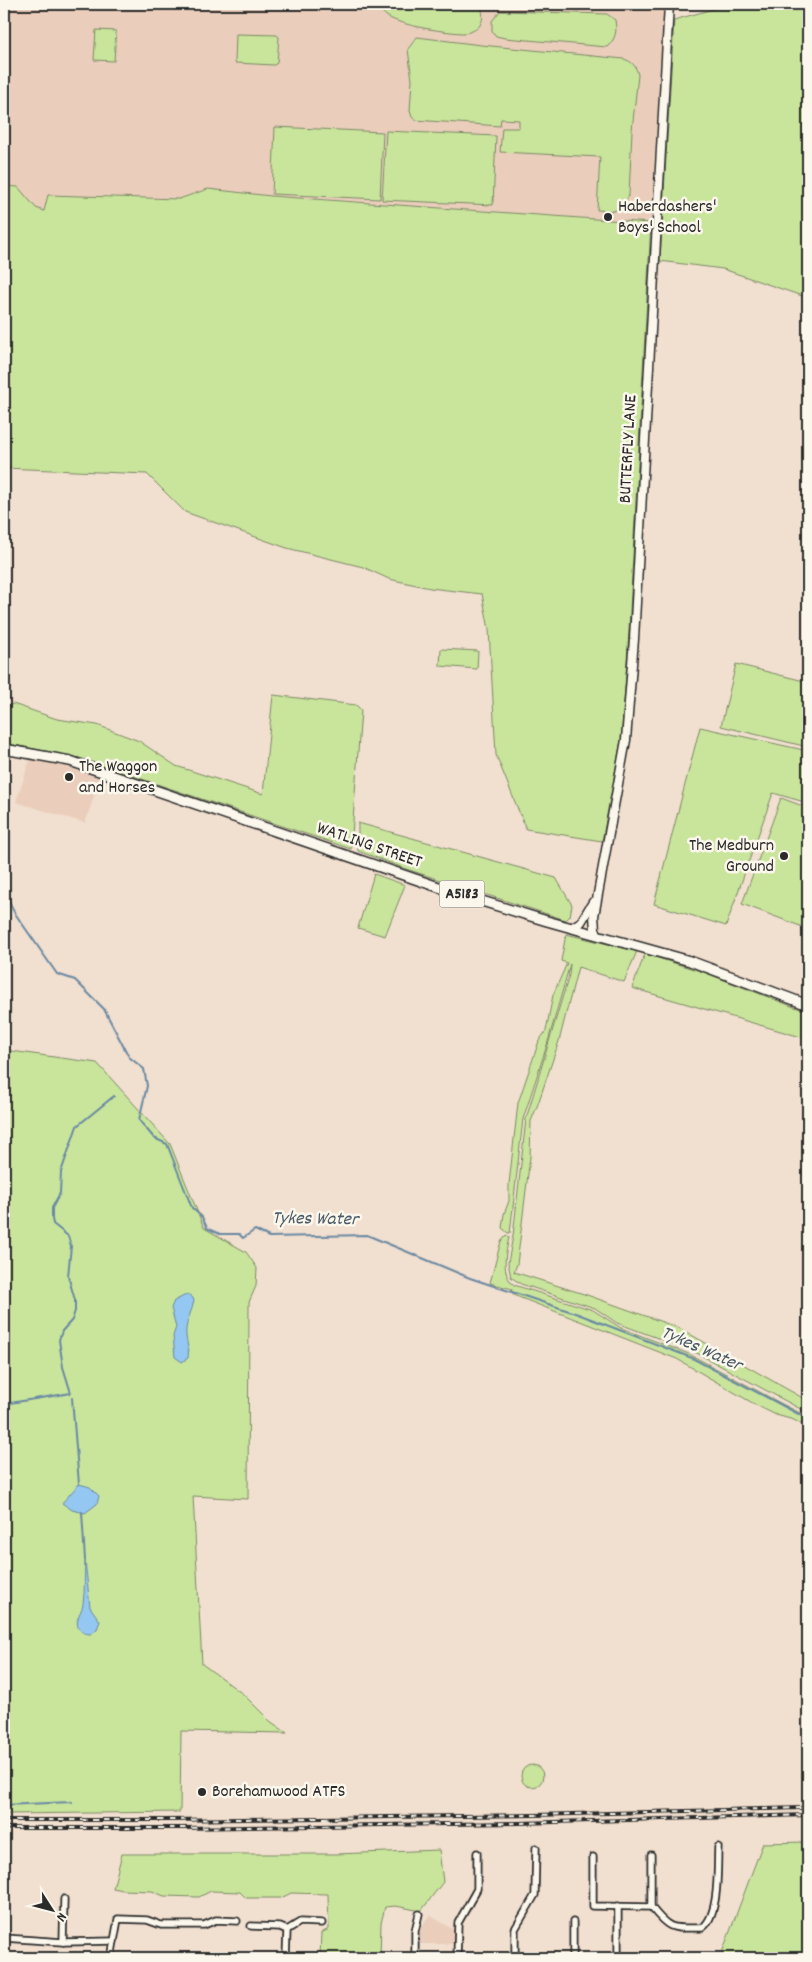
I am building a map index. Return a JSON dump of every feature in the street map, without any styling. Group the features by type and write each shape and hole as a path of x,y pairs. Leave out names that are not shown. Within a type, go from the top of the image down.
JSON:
{"main road":[{"name":"WATLING STREET","path":"4,749 70,761 459,894 690,961 808,1005"}],"street":[{"name":"BUTTERFLY LANE","path":"597,934 594,922 597,893 627,731 634,639 669,4"},
{"name":"BUTTERFLY LANE","path":"571,928 584,919 597,893"},
{"path":"584,919 594,922"},
{"path":"651,1854 651,1906 664,1922 673,1928 702,1928 715,1902 718,1847"},
{"path":"515,1958 515,1929 535,1895 536,1848"},
{"path":"457,1958 458,1923 477,1889 477,1853"},
{"path":"593,1856 593,1906 651,1906"},
{"path":"63,1942 64,1899"},
{"path":"618,1906 618,1958"},
{"path":"415,1958 419,1914"},
{"path":"111,1958 118,1919 148,1920 161,1925 204,1925 216,1920 237,1921"},
{"path":"287,1930 300,1922 322,1923"},
{"path":"572,1958 573,1922"},
{"path":"251,1926 280,1927 287,1930"},
{"path":"286,1958 287,1930"},
{"path":"4,1938 63,1942 114,1941"}],"shaded area":[{"name":"Haberdashers' Boys' School","path":"4,4 664,4 651,223 271,196 208,189 179,199 48,195 4,432"},
{"path":"30,760 61,765 100,778 85,823 16,802"},
{"path":"431,1916 454,1930 454,1944 420,1944 420,1929 428,1917"}],"green space":[{"path":"374,4 481,4 482,18 478,27 472,31 465,33 448,32 414,26 395,20 386,16"},
{"path":"731,4 808,4 808,298 723,269 660,261 674,20"},
{"path":"500,11 607,14 615,20 615,35 607,47 505,38 496,36 492,31 492,21"},
{"path":"96,30 116,31 114,61 94,60"},
{"path":"236,34 277,35 279,37 277,63 274,65 235,63"},
{"path":"417,37 624,59 632,63 638,75 632,130 629,195 625,203 614,211 597,210 600,157 500,152 502,128 519,128 519,120 501,119 500,126 415,120 410,111 412,80 408,49"},
{"path":"275,127 383,132 380,199 272,194"},
{"path":"386,131 496,136 493,205 382,200"},
{"path":"4,186 18,187 36,208 44,211 48,195 179,199 208,189 271,196 651,223 628,647 621,741 602,841 526,829 496,755 489,629 482,594 430,588 389,579 363,567 287,548 185,512 147,474 4,468"},
{"path":"441,649 478,651 477,669 440,666"},
{"path":"736,664 808,682 808,747 721,726"},
{"path":"273,695 356,705 361,710 351,849 79,758 4,743 4,707 13,704 57,719 97,725 139,741 176,766 263,794"},
{"path":"700,727 808,751 808,803 773,793 726,926 654,904"},
{"name":"The Medburn Ground","path":"781,798 808,808 808,929 742,904"},
{"path":"358,823 556,878 572,905 570,916 566,920 409,870 358,851"},
{"path":"374,874 405,885 385,936 358,928"},
{"path":"566,934 637,951 624,982 578,967 559,1041 531,1121 530,1157 517,1264 514,1272 587,1295 679,1328 808,1401 808,1413 693,1351 617,1323 595,1308 521,1284 511,1277 508,1263 513,1236 526,1119 569,975 570,964 523,1119 510,1233 508,1233 502,1228 504,1214 509,1201 509,1184 518,1103 539,1041 546,1031 553,995 567,963 561,961"},
{"path":"645,954 703,972 808,1011 808,1039 632,988"},
{"path":"4,1050 97,1063 170,1144 204,1228 246,1252 257,1268 256,1286 249,1302 248,1499 193,1496 202,1664 243,1694 270,1721 287,1733 181,1731 180,1812 4,1814"},
{"path":"506,1235 509,1237 505,1269 514,1285 593,1310 621,1328 689,1354 808,1417 808,1428 794,1420 776,1415 756,1405 677,1359 516,1296 511,1292 512,1289 490,1283 501,1241"},
{"path":"532,1765 540,1768 543,1776 540,1784 532,1787 524,1784 521,1776 524,1768"},
{"path":"808,1842 808,1958 720,1958 763,1843"},
{"path":"439,1850 443,1882 421,1911 396,1906 385,1907 381,1923 380,1958 320,1958 321,1933 329,1929 328,1894 291,1893 281,1898 246,1898 240,1892 211,1891 199,1897 164,1896 152,1891 113,1888 122,1854 336,1854"}],"water":[{"path":"188,1294 194,1301 186,1329 188,1358 182,1362 175,1357 173,1336 176,1327 171,1308 174,1301"},
{"path":"79,1484 90,1487 99,1496 97,1504 85,1513 72,1510 62,1503"},
{"path":"85,1560 90,1607 100,1621 97,1629 91,1634 81,1631 77,1624 83,1604"}],"waterway":[{"name":"Tykes Water","path":"4,890 14,912 57,974 75,980 104,1009 129,1057 144,1069 147,1086 139,1120 154,1138 167,1144 192,1208 202,1217 207,1228 220,1234 239,1234 243,1238 255,1230 269,1237 367,1235 470,1278 578,1314 692,1358 808,1419"},
{"path":"4,1404 71,1393 63,1367 59,1340 62,1331 72,1320 75,1311 75,1300 68,1276 71,1246 68,1236 53,1224 52,1208 60,1193 61,1172 77,1126 114,1096"},
{"path":"72,1398 79,1484"},
{"path":"82,1512 85,1560"},
{"path":"4,1805 72,1802"}],"railway":[{"path":"4,1820 167,1820 535,1815 801,1808"},
{"path":"4,1828 182,1828 519,1823 808,1815"}],"place":[{"name":"Haberdashers' Boys' School","path":"608,217"},
{"name":"The Waggon and Horses","path":"69,777"},
{"name":"The Medburn Ground","path":"784,856"},
{"name":"Borehamwood ATFS","path":"202,1792"}]}
